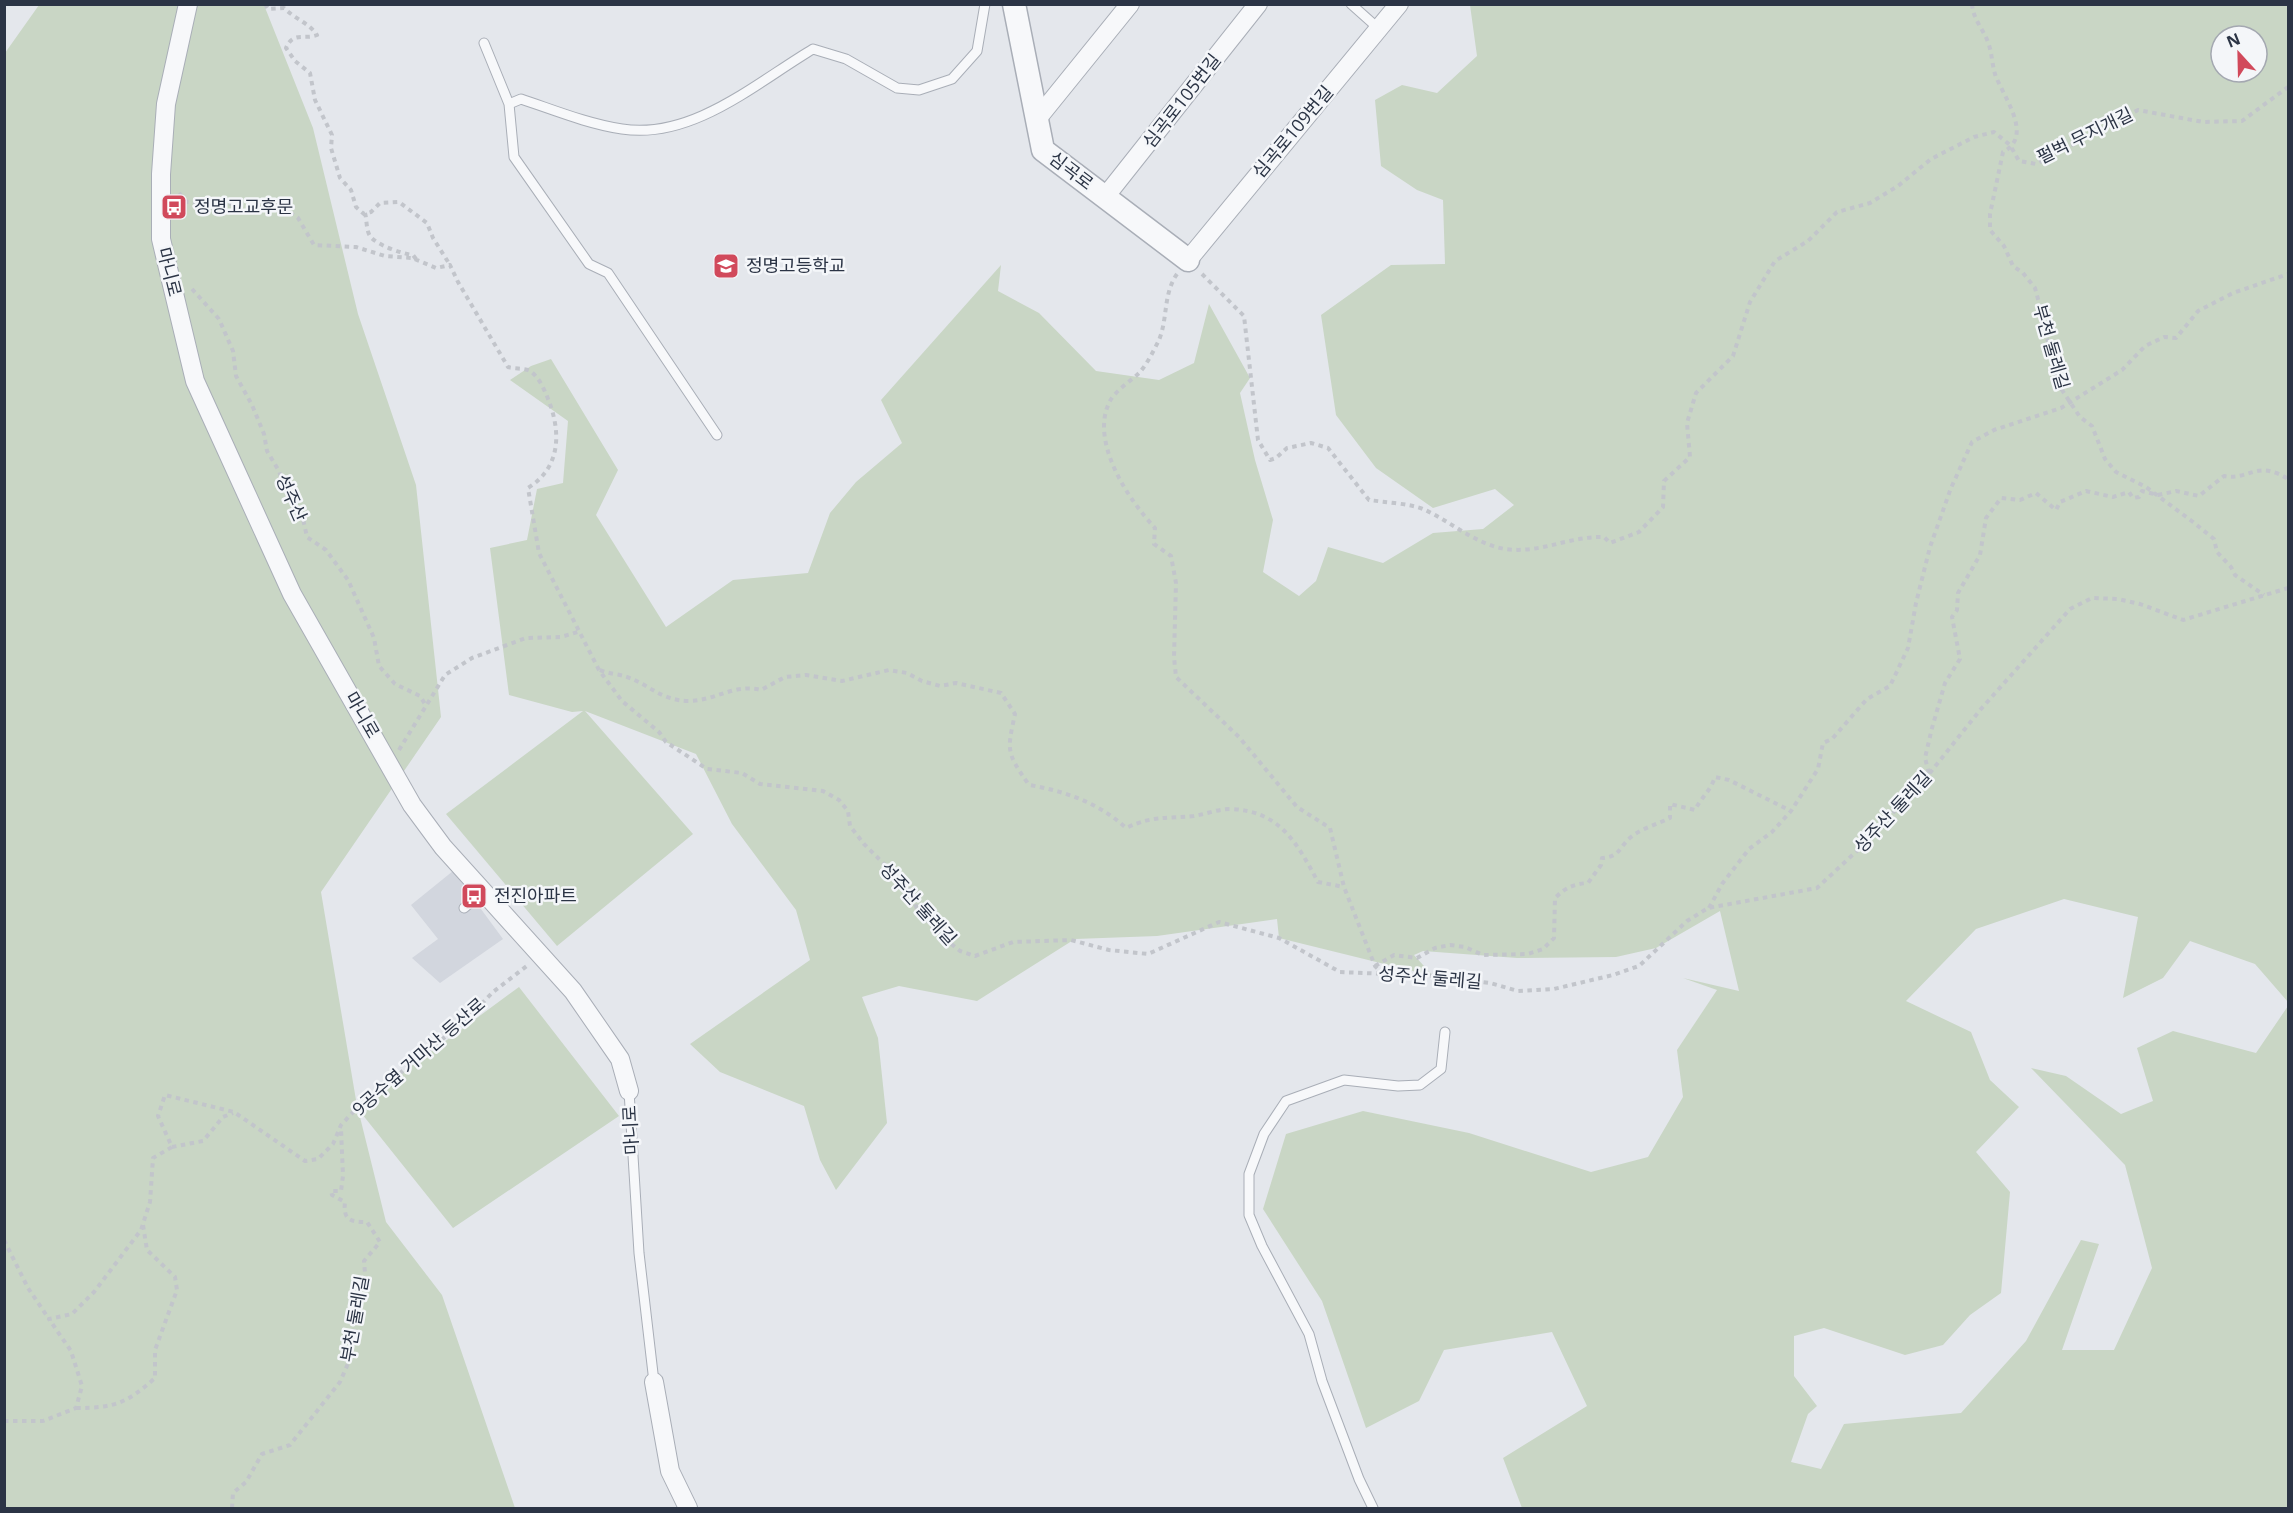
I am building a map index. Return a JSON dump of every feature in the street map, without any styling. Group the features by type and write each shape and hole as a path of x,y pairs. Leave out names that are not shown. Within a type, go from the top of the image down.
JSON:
{"street":[{"name":"마니로","path":"188,4 166,104 161,174 161,239 195,381 292,594 412,805 438,840 573,991 621,1059 629,1091"},
{"name":"심곡로","path":"1014,4 1043,150 1188,260"},
{"path":"1037,119 1130,4"},
{"name":"심곡로105번길","path":"1105,197 1258,4"},
{"name":"심곡로109번길","path":"1188,260 1399,4"},
{"path":"654,1382 670,1471 688,1509"}],"lane":[{"path":"509,104 521,99 623,129 654,131 676,128 699,119 813,49 846,59 897,88 920,90 952,79 977,51 985,4"},
{"path":"1351,4 1379,29"},
{"path":"484,43 509,104 514,157 589,264 608,273 717,435"},
{"path":"464,908 484,891"},
{"path":"1373,1509 1359,1479 1322,1381 1310,1334 1262,1246 1249,1215 1250,1174 1264,1134 1286,1101 1344,1080 1420,1085 1441,1070 1445,1032"},
{"name":"마니로","path":"629,1091 639,1253 654,1382"}],"path":[{"path":"265,4 268,9 284,8 296,20 311,25 317,35 299,35 292,39 286,48 295,61 310,73 315,100 332,135 331,148 340,178 351,190 359,210 365,213"},
{"name":"부천 둘레길","path":"1972,4 1973,14 1988,42 1995,76 2011,105 2017,134 2011,148 2004,152 1990,214 1990,230 2004,246 2013,266 2023,273 2034,288 2045,325 2044,334 2055,353 2055,372 2069,402 2076,408 2080,417 2092,426 2104,459 2116,472 2158,495 2214,539 2217,552 2235,575 2264,594"},
{"name":"펄벅 무지개길","path":"1188,260 1244,316 1258,440 1270,460 1276,458 1287,448 1311,443 1328,448 1369,500 1420,507 1482,542 1504,549 1540,550 1560,542 1586,536 1604,537 1610,543 1639,532 1663,507 1664,481 1690,457 1687,423 1696,393 1733,356 1750,302 1775,261 1808,241 1837,212 1870,203 1898,186 1932,159 1974,137 1994,132 2011,148 2019,161 2036,164 2138,110 2203,122 2242,122 2289,87"},
{"path":"161,174 187,202 281,206 298,218 314,245 356,247 385,256 418,261 436,268 450,265 423,218 409,212 399,202 380,203 365,213"},
{"path":"365,213 369,236 403,254 413,255 418,261"},
{"path":"1188,260 1171,283 1159,339 1142,369 1110,400 1101,430 1132,504 1155,528 1154,544 1171,556 1176,583 1174,657 1176,677 1239,737 1297,807 1330,828 1344,887 1375,966 1383,975"},
{"name":"성주산 둘레길","path":"450,265 508,367 530,371 542,385 555,413 555,451 542,479 528,488 539,553 599,670 622,701 659,732 666,742 707,769 742,773 760,784 823,791 839,800 848,811 850,826 864,844 910,890 917,909 939,934 960,951 975,956 1013,942 1071,940 1109,950 1148,954 1219,922 1279,938 1340,972 1374,971 1383,975 1433,976 1490,983 1518,991 1554,989 1639,966 1687,921 1708,908 1817,888 1859,849 1929,774 1981,709 2070,609 2092,598 2118,599 2140,604 2183,620 2289,588"},
{"path":"1708,908 1722,884 1749,849 1772,832 1791,811 1818,769 1823,743 1832,739 1867,699 1890,686 1908,648 1930,547 1951,488 1972,442 1994,430 2061,408 2122,370 2145,346 2164,338 2176,338 2198,311 2233,293 2289,274"},
{"name":"성주산","path":"173,288 188,285 219,319 233,351 236,376 252,405 264,434 267,451 279,471 286,492 303,519 307,537 326,550 348,580 374,638 380,666 395,684 420,696 425,704"},
{"path":"1929,774 1925,758 1932,728 1945,683 1960,659 1952,616 1957,610 1958,593 1980,555 1986,518 2001,498 2020,500 2036,493 2056,510 2060,502 2086,491 2113,497 2129,492 2133,498 2139,497 2142,491 2158,495 2176,491 2199,496 2224,476 2234,478 2256,470 2278,471 2289,479"},
{"path":"390,766 425,704 445,675 472,658 526,639 561,637 581,631"},
{"path":"599,670 613,676 627,676 669,699 690,701 719,696 745,686 761,690 785,677 806,675 842,681 889,670 907,673 922,681 940,686 956,683 1000,693 1015,714 1007,740 1014,764 1029,785 1069,794 1111,814 1126,828 1148,818 1196,816 1230,809 1262,814 1280,824 1301,849 1318,882 1344,887"},
{"path":"1375,966 1394,955 1417,958 1435,948 1450,945 1465,947 1483,955 1499,956 1543,949 1554,938 1555,898 1563,890 1576,884 1588,883 1601,866 1602,858 1612,858 1620,852 1631,837 1670,818 1670,804 1695,810 1700,799 1709,793 1716,777 1729,780 1791,811"},
{"name":"9공수옆 거마산 등산로","path":"172,1147 158,1116 165,1095 234,1112 305,1161 318,1159 333,1144 341,1125 357,1107 466,1020 494,992 540,954"},
{"path":"49,1318 72,1314 94,1292 142,1224 150,1202 153,1158 172,1147 203,1141 223,1117 234,1112"},
{"name":"부천 둘레길","path":"232,1509 233,1493 246,1482 255,1469 256,1461 262,1454 290,1445 340,1382 350,1359 365,1273 364,1261 380,1242 367,1222 352,1222 346,1219 345,1202 332,1195 331,1191 341,1191 343,1176 341,1125"},
{"path":"4,1421 43,1421 76,1408 113,1407 128,1401 155,1378 155,1350 177,1290 175,1277 147,1250 142,1224"},
{"path":"4,1240 28,1288 68,1345 82,1386 76,1408"}],"shaded area":[{"path":"453,871 503,939 440,983 412,958 438,939 411,905"}],"green space":[{"path":"39,5 264,5 313,128 358,314 416,485 441,717 321,892 357,1106 519,987 619,1116 453,1228 358,1109 386,1222 442,1295 515,1508 5,1508 5,53"},
{"path":"1470,5 2288,5 2288,1002 2255,964 2190,941 2163,978 2123,998 2138,917 2064,899 1976,929 1906,1001 1971,1032 1990,1080 2019,1107 1976,1152 2010,1192 2001,1293 1970,1315 1943,1345 1905,1355 1824,1328 1794,1336 1794,1376 1817,1406 1808,1414 1791,1462 1821,1469 1844,1424 1961,1413 2026,1341 2081,1240 2099,1244 2062,1350 2114,1350 2152,1268 2125,1165 2031,1068 2066,1076 2121,1114 2153,1101 2137,1048 2173,1031 2256,1053 2288,1006 2288,1508 1522,1508 1503,1458 1587,1406 1552,1332 1444,1350 1419,1401 1366,1428 1322,1301 1263,1209 1286,1134 1363,1111 1469,1133 1591,1172 1648,1157 1683,1097 1677,1050 1717,990 1683,978 1739,991 1720,911 1656,948 1616,957 1517,958 1423,951 1414,955 1433,976 1279,938 1277,919 1157,936 1075,939 977,1001 899,986 862,997 878,1038 887,1123 836,1190 820,1160 804,1106 720,1072 690,1044 810,960 796,910 732,824 696,754 585,711 693,834 557,946 446,814 583,711 572,712 509,695 490,548 527,540 537,489 563,483 568,421 510,380 531,366 551,359 618,470 596,515 666,627 733,580 808,573 830,513 856,482 902,443 881,400 1001,265 998,291 1039,313 1096,371 1159,380 1194,363 1209,304 1250,378 1240,393 1255,460 1273,520 1263,572 1299,596 1316,581 1328,547 1383,563 1433,533 1483,529 1514,505 1495,489 1433,508 1376,468 1336,415 1321,315 1391,265 1445,264 1443,200 1417,190 1381,166 1375,100 1402,85 1437,93 1477,56"}],"place":[{"name":"정명고교후문","path":"174,207"},
{"name":"정명고등학교","path":"726,266"},
{"name":"전진아파트","path":"474,896"}]}
